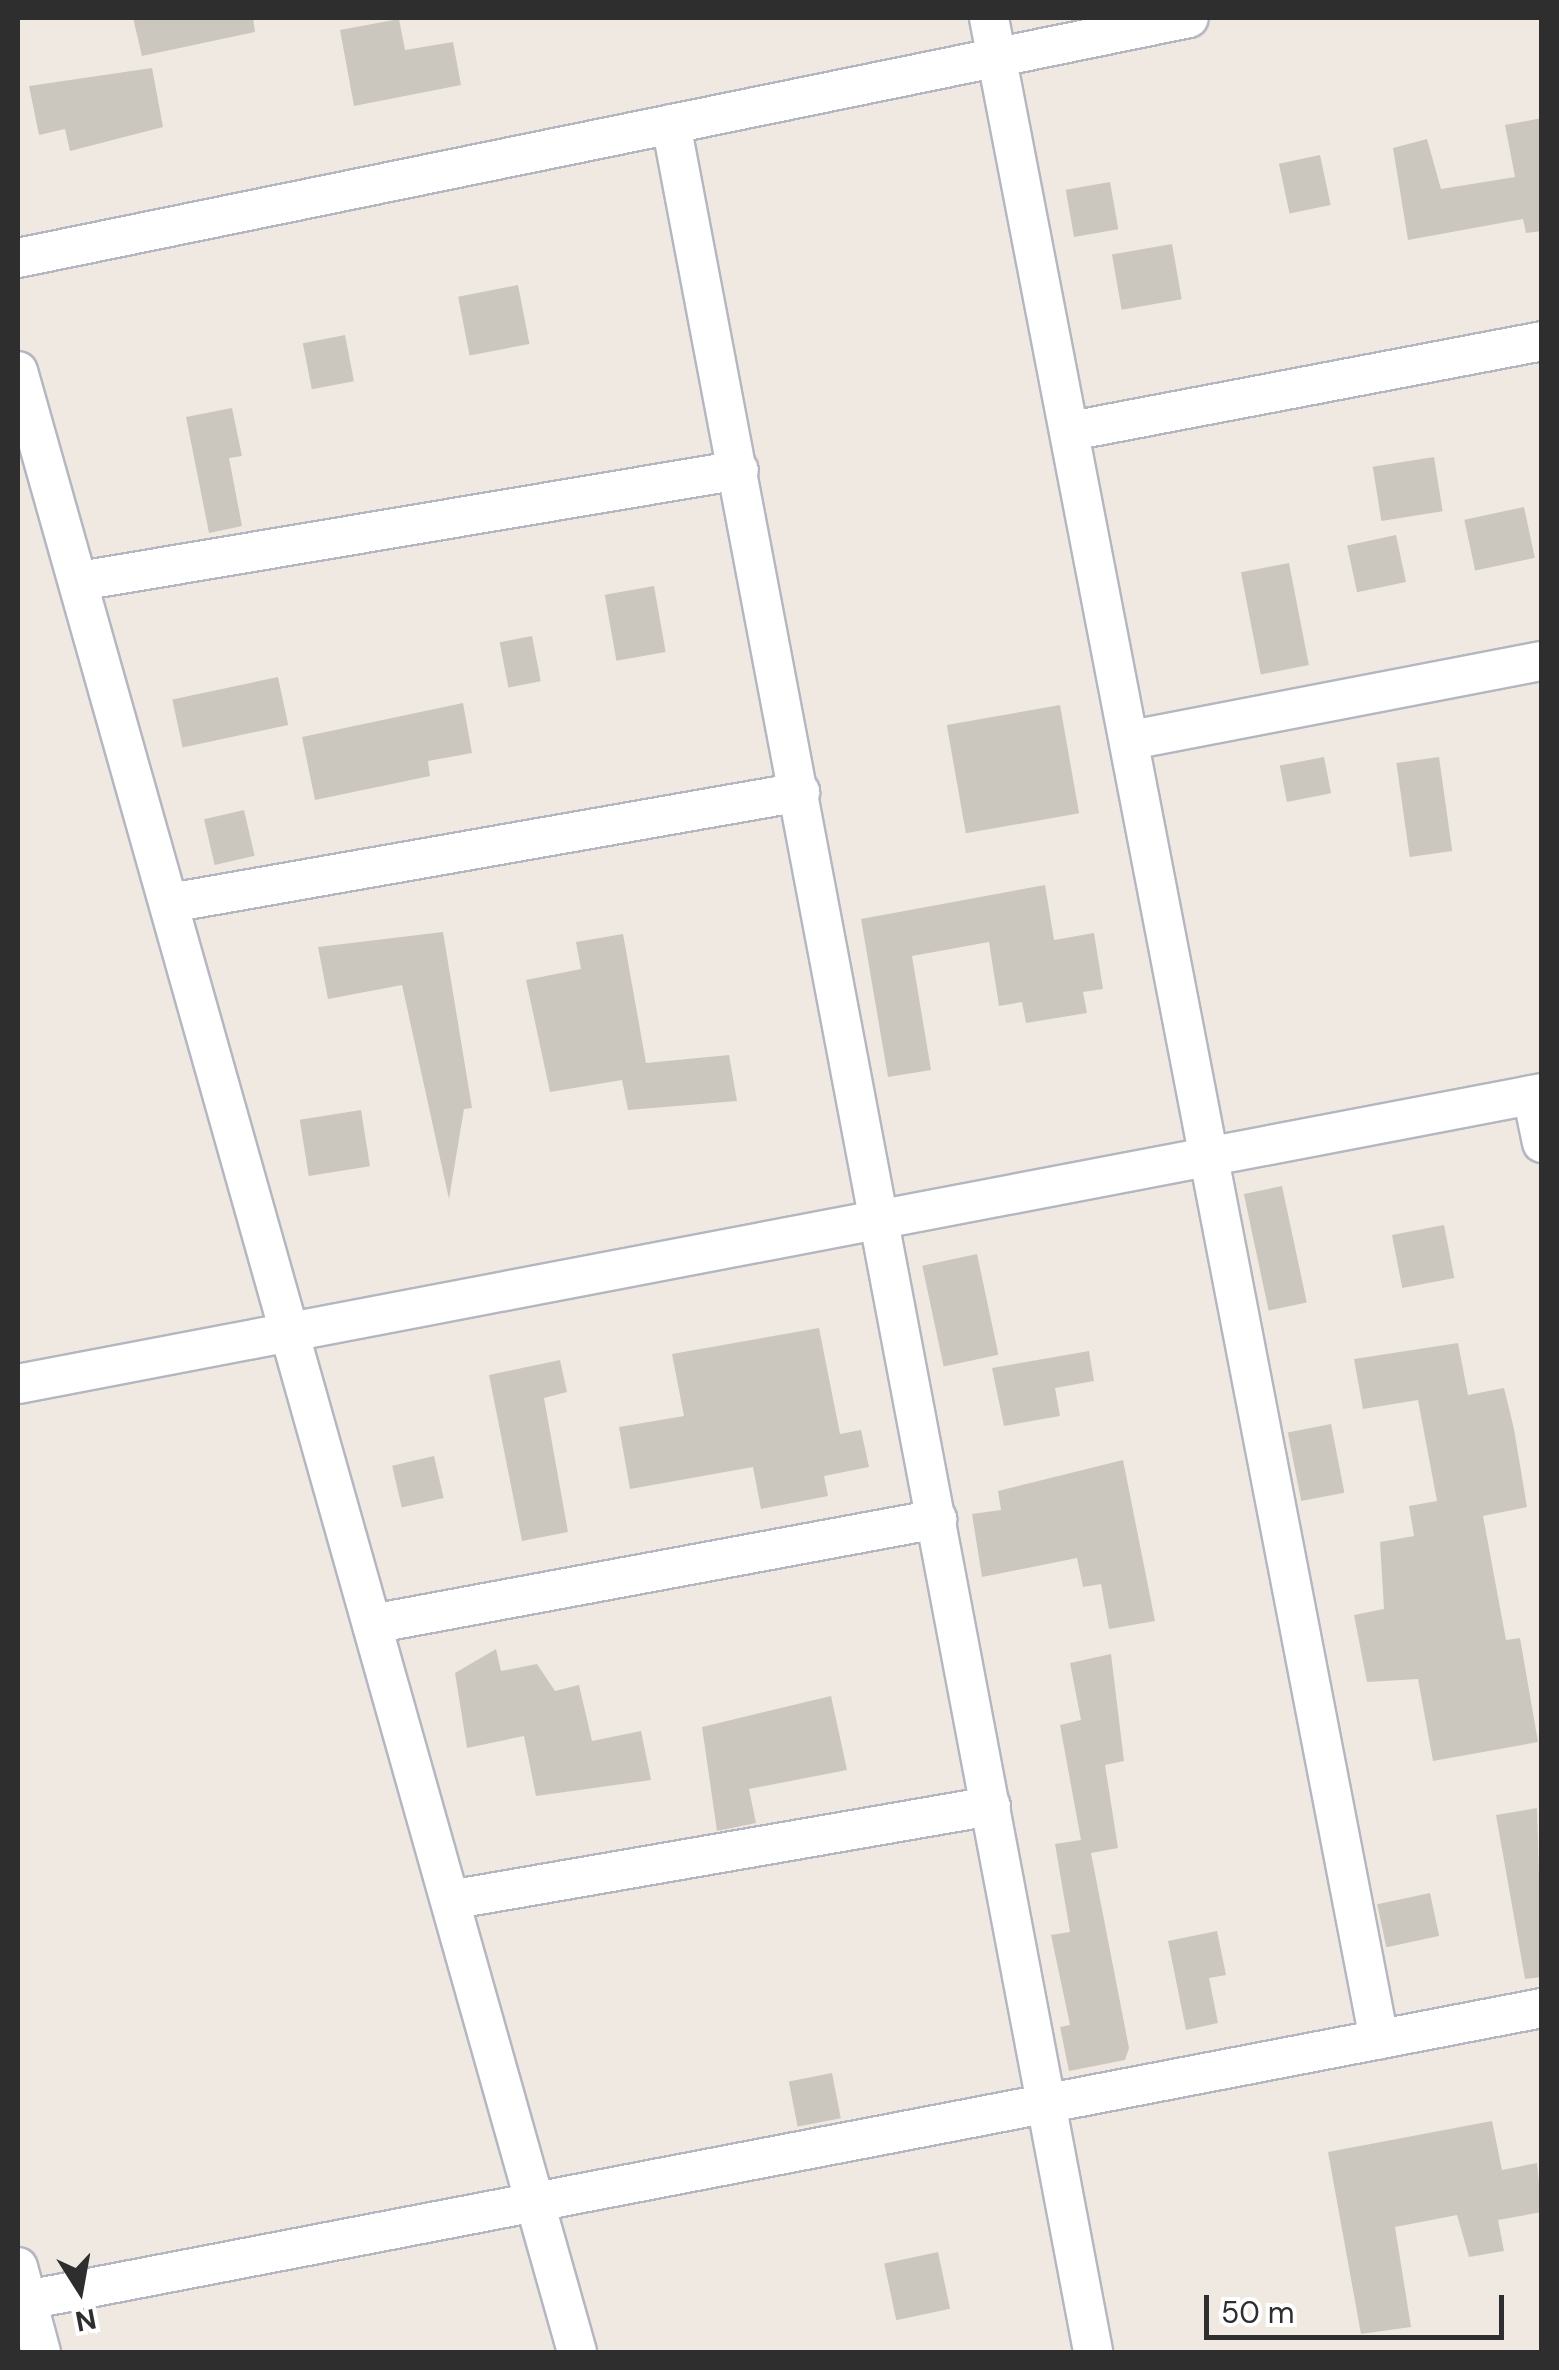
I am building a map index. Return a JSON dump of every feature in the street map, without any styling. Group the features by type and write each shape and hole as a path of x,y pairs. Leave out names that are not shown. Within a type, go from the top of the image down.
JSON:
{"street":[{"path":"989,18 1072,431 1379,2040"},
{"path":"18,258 1189,18"},
{"path":"671,124 1093,2352"},
{"path":"1072,431 1542,341"},
{"path":"18,371 577,2352"},
{"path":"80,581 739,470"},
{"path":"1131,740 1542,661"},
{"path":"170,902 800,792"},
{"path":"18,1384 1537,1094 1542,1143"},
{"path":"372,1624 936,1520"},
{"path":"450,1900 991,1806"},
{"path":"41,2352 22,2283 534,2198 1542,2008"}],"building":[{"path":"133,18 253,18 255,32 142,56"},
{"path":"399,19 405,50 453,42 461,85 354,106 340,30"},
{"path":"152,68 163,127 70,151 65,129 39,135 29,86"},
{"path":"1542,118 1542,231 1526,233 1523,219 1408,240 1393,148 1427,139 1441,189 1515,177 1505,125"},
{"path":"1320,155 1331,205 1290,214 1279,164"},
{"path":"1110,182 1118,229 1074,237 1066,190"},
{"path":"1172,244 1182,299 1122,310 1112,255"},
{"path":"518,285 529,344 470,356 458,297"},
{"path":"345,335 354,381 312,389 303,343"},
{"path":"232,408 242,456 229,458 242,526 209,533 186,417"},
{"path":"1434,457 1443,511 1381,521 1373,467"},
{"path":"1524,507 1535,558 1475,571 1464,520"},
{"path":"1396,535 1406,582 1357,592 1347,545"},
{"path":"1289,563 1309,665 1261,674 1241,572"},
{"path":"654,586 666,652 616,661 605,595"},
{"path":"532,636 541,681 508,687 500,642"},
{"path":"278,677 288,725 183,747 172,699"},
{"path":"463,703 472,753 428,761 430,776 315,800 302,737"},
{"path":"1060,705 1079,813 966,833 947,725"},
{"path":"1324,757 1331,793 1287,802 1280,766"},
{"path":"1439,757 1452,851 1410,857 1396,763"},
{"path":"244,810 255,856 215,865 204,819"},
{"path":"1045,885 1054,940 1094,933 1103,989 1083,992 1087,1013 1026,1023 1022,1002 999,1006 989,942 912,956 931,1070 888,1077 861,919"},
{"path":"443,932 472,1108 464,1109 449,1199 402,985 328,999 318,947"},
{"path":"623,934 646,1063 729,1055 737,1101 628,1110 622,1080 550,1092 526,980 581,969 576,942"},
{"path":"361,1110 370,1166 309,1176 300,1120"},
{"path":"1282,1186 1307,1302 1269,1311 1244,1194"},
{"path":"1444,1225 1454,1278 1402,1288 1392,1235"},
{"path":"977,1254 998,1355 944,1366 922,1266"},
{"path":"819,1328 840,1434 861,1430 869,1467 824,1476 828,1496 761,1509 753,1467 630,1489 619,1427 684,1416 672,1354"},
{"path":"1458,1343 1468,1395 1504,1388 1514,1429 1527,1507 1483,1516 1506,1640 1520,1638 1538,1742 1433,1761 1418,1679 1367,1682 1354,1615 1384,1609 1380,1542 1414,1536 1409,1506 1437,1501 1418,1400 1363,1409 1354,1359"},
{"path":"1089,1351 1094,1381 1055,1388 1060,1416 1004,1426 992,1368"},
{"path":"560,1360 567,1392 544,1398 568,1532 522,1541 489,1375"},
{"path":"1331,1424 1344,1493 1301,1501 1288,1432"},
{"path":"434,1456 444,1498 402,1508 392,1466"},
{"path":"1123,1460 1155,1621 1109,1629 1101,1584 1083,1587 1077,1558 982,1577 972,1514 1001,1510 998,1491"},
{"path":"496,1649 501,1671 537,1664 555,1691 579,1685 592,1741 641,1731 651,1780 536,1796 524,1736 467,1748 455,1673"},
{"path":"1111,1654 1124,1761 1105,1765 1118,1848 1091,1853 1129,2048 1125,2060 1069,2071 1060,2027 1070,2025 1051,1935 1070,1932 1055,1844 1081,1840 1060,1725 1081,1720 1070,1663"},
{"path":"831,1696 847,1770 749,1789 756,1823 717,1831 702,1727"},
{"path":"1537,1808 1542,1977 1525,1979 1496,1815"},
{"path":"1430,1893 1439,1936 1386,1947 1377,1904"},
{"path":"1217,1931 1226,1975 1209,1978 1218,2023 1186,2030 1168,1941"},
{"path":"832,2073 841,2118 798,2127 789,2081"},
{"path":"1492,2121 1502,2170 1537,2163 1542,2212 1498,2220 1504,2251 1469,2257 1457,2215 1395,2227 1411,2327 1361,2334 1328,2152"},
{"path":"938,2252 950,2309 896,2320 884,2263"}]}
